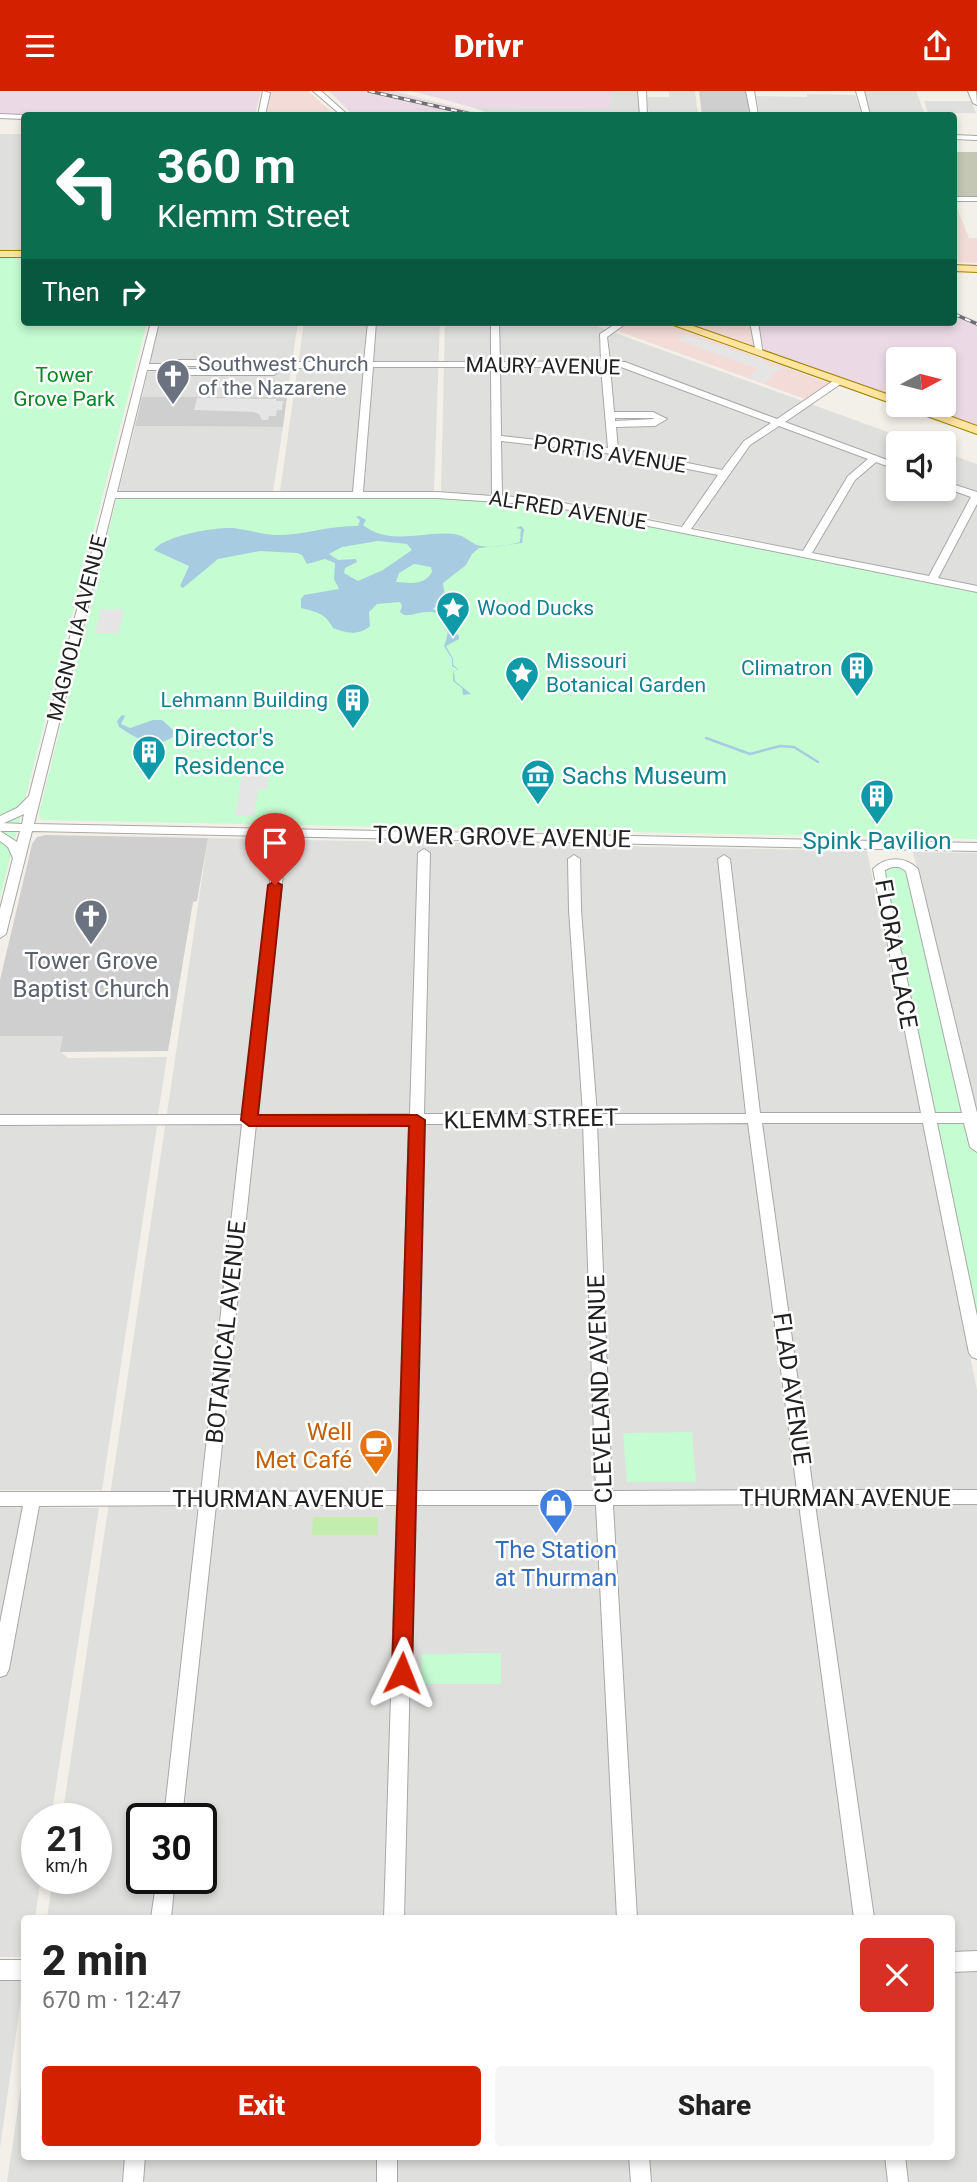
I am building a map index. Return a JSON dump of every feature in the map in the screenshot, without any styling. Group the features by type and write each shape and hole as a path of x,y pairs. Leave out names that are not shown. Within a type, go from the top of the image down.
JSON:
{"main road":[{"path":"0,254 21,254"},
{"path":"957,268 977,269"},
{"path":"682,326 886,398"},
{"path":"939,417 977,431"}],"street":[{"path":"317,91 342,112"},
{"path":"642,91 644,112"},
{"path":"750,91 754,112"},
{"path":"860,91 866,112"},
{"path":"972,91 977,103"},
{"path":"262,112 266,93"},
{"path":"0,117 21,117"},
{"path":"957,137 977,138"},
{"path":"957,199 977,199"},
{"name":"MAGNOLIA AVENUE","path":"0,934 154,326"},
{"path":"358,495 372,326"},
{"path":"495,326 497,497"},
{"path":"613,451 603,364 603,336 619,326"},
{"path":"755,326 760,353"},
{"path":"143,367 163,367 178,363 273,363 279,367 274,372 172,372 163,367"},
{"name":"MAURY AVENUE","path":"297,365 621,364 886,462"},
{"path":"686,529 747,443 839,381"},
{"name":"PORTIS AVENUE","path":"496,438 613,451 724,473"},
{"path":"807,553 851,478 874,458"},
{"path":"932,580 977,496 956,489"},
{"name":"ALFRED AVENUE","path":"111,495 497,497 558,503 977,589"},
{"path":"0,820 21,811 34,798"},
{"name":"TOWER GROVE AVENUE","path":"0,827 977,847"},
{"path":"0,835 13,845 19,858"},
{"name":"BOTANICAL AVENUE","path":"175,1803 280,846"},
{"path":"394,1915 424,853"},
{"name":"CLEVELAND AVENUE","path":"574,859 575,910 590,1117 604,1498 627,1915"},
{"name":"FLAD AVENUE","path":"724,859 754,1119 864,1915"},
{"name":"FLORA PLACE","path":"977,1147 974,1118 912,869 906,865 892,863 879,869 880,880 977,1353"},
{"name":"KLEMM STREET","path":"0,1120 974,1118"},
{"name":"THURMAN AVENUE","path":"0,1499 977,1497"},
{"path":"0,1669 32,1499"},
{"path":"162,1915 164,1894"},
{"path":"955,1962 977,1961"},
{"path":"0,1970 21,1970"},
{"path":"132,2182 135,2160"},
{"path":"387,2160 387,2182"},
{"path":"639,2160 640,2182"},
{"path":"895,2160 898,2182"}],"shaded area":[{"path":"0,91 261,91 256,112 0,114"},
{"path":"271,91 308,91 332,112 267,112"},
{"path":"329,91 394,91 474,112 350,112"},
{"path":"412,91 610,91 610,108 471,107"},
{"path":"610,91 638,91 640,112 485,112 471,107 609,108"},
{"path":"669,91 695,91 698,112 649,112 647,97 669,97"},
{"path":"699,91 747,91 750,112 702,112"},
{"path":"863,91 916,91 924,112 870,112"},
{"path":"807,94 855,95 861,112 759,112 756,96 807,97"},
{"path":"924,101 971,101 976,113 957,112 928,112"},
{"path":"0,134 21,134 21,250 0,250"},
{"path":"957,152 977,152 977,197 957,197"},
{"path":"957,208 969,238 977,238 977,263 957,262"},
{"path":"957,312 977,321 977,426 952,417 956,417 956,347 886,347 886,394 764,350 759,326 957,326"},
{"path":"158,326 297,326 287,397 142,397"},
{"path":"303,326 440,326 434,492 280,491"},
{"path":"445,326 596,326 886,431 886,501 956,501 956,457 977,464 977,586 565,501 441,492"},
{"path":"622,326 673,326 829,383 805,399 615,330"},
{"path":"694,326 751,326 753,347"},
{"path":"686,335 783,368 770,375 774,376 764,383 747,377 759,369 678,340"},
{"path":"142,397 287,397 283,427 135,426"},
{"path":"197,398 283,401 282,410 277,410 276,416 262,420 259,414 253,412 194,410"},
{"path":"135,426 283,427 273,492 121,491 119,489"},
{"path":"101,609 124,609 119,633 95,633"},
{"path":"254,763 271,763 267,789 258,790 254,816 235,816 243,769 253,769"},
{"path":"37,837 208,838 197,901 193,902 168,1051 60,1052 63,1036 0,1036 0,980 32,844"},
{"path":"208,838 867,851 977,1390 977,2182 7,2182 21,2087 21,2160 955,2160 955,1915 47,1915 51,1894 112,1894 112,1803 64,1803"},
{"path":"913,852 977,853 977,1122 974,1109"},
{"path":"0,1036 64,1036 61,1052 68,1058 167,1057 158,1114 0,1114"},
{"path":"0,1126 157,1126 102,1490 0,1490"},
{"path":"0,1507 99,1508 53,1803 21,1803 21,1894 39,1894 35,1915 21,1915 21,1957 0,1957"},
{"path":"0,1978 21,1978 21,1999 0,2148"}],"green space":[{"name":"Tower Grove Park","path":"0,258 21,258 21,326 146,326 0,897"},
{"name":"Missouri Botanical Garden","path":"120,498 468,499 543,504 977,593 977,839 41,820 39,814 116,501"},
{"path":"884,865 906,865 977,1147 977,1353 880,880"},
{"path":"692,1432 696,1482 627,1482 623,1433"},
{"path":"313,1517 378,1517 377,1535 312,1535"},
{"path":"501,1653 501,1684 420,1684 422,1654"}],"water":[{"path":"359,516 366,520 363,525 384,535 453,534 477,545 491,547 479,548 466,565 443,583 445,597 433,609 448,618 451,623 460,624 451,629 459,639 446,646 453,659 453,665 458,669 454,672 457,669 452,666 452,659 444,646 447,624 441,615 435,612 404,615 400,612 400,602 377,604 369,612 370,626 352,633 333,628 320,614 301,608 304,595 339,589 334,579 335,563 325,559 307,564 302,555 297,553 260,551 218,559 183,588 180,586 189,566 154,550 179,536 215,529 234,528 287,535 358,526 360,520 356,517","holes":["378,541 407,544 412,550 383,570 358,581 344,573 345,568 357,562 356,559 338,560 329,554 342,547","414,564 431,567 432,572 421,582 396,582 399,573"]},
{"path":"521,526 524,529 522,543 509,545 520,542 521,529 516,528"},
{"path":"454,672 455,681 471,694 463,695 462,688 453,681"},
{"path":"122,715 125,716 121,724 130,728 153,720 162,720 173,730 173,737 159,742 145,741 119,727 117,721"}],"waterway":[{"path":"706,738 750,754 780,746 794,747 818,762"}],"railway":[{"path":"369,91 462,112"},
{"path":"957,315 977,324"}],"place":[{"name":"Southwest Church of the Nazarene","path":"173,406"},
{"name":"Wood Ducks","path":"453,638"},
{"name":"Climatron","path":"857,698"},
{"name":"Missouri Botanical Garden","path":"522,703"},
{"name":"Lehmann Building","path":"353,730"},
{"name":"Director's Residence","path":"149,782"},
{"name":"Sachs Museum","path":"538,806"},
{"name":"Spink Pavilion","path":"877,826"},
{"name":"Tower Grove Baptist Church","path":"91,946"},
{"name":"Well Met Café","path":"376,1476"},
{"name":"The Station at Thurman","path":"556,1535"}],"route":[{"path":"275,885 249,1120 417,1120 402,1673"}]}
